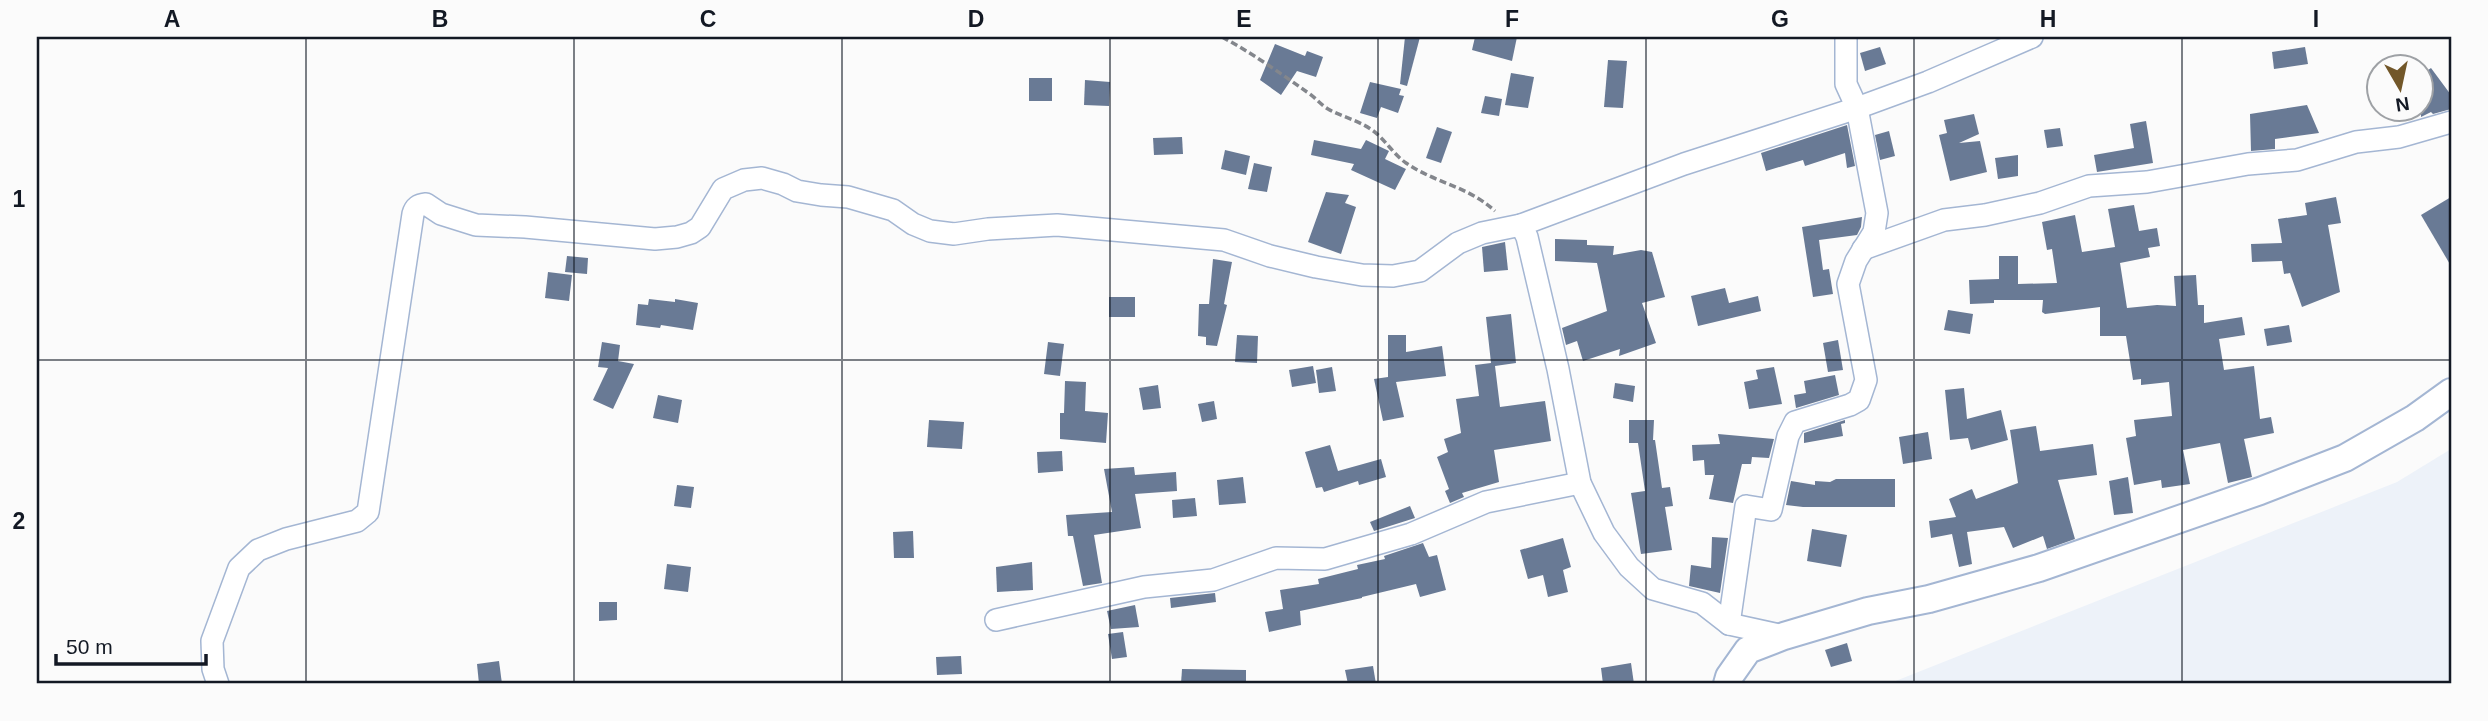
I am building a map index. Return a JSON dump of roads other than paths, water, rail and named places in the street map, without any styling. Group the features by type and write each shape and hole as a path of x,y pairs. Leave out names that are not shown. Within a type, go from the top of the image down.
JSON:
{"street":[{"path":"1846,37 1846,84 1857,108 1882,232"},
{"path":"218,684 213,669 212,641 239,568 258,550 286,539 357,522 368,512 413,214 419,205 426,204 442,214 476,225 666,238 691,233 700,227 723,189 744,180 762,178 797,191 848,197 893,210 913,224 930,231 954,234 1057,225 1224,240 1270,256 1316,267 1362,275 1393,276 1420,271 1458,243 1482,233 1521,225 1684,164 1857,108 1928,82 2032,37"},
{"path":"1729,624 1746,506 1772,510 1788,436 1795,422 1850,405 1859,400 1864,390 1865,369 1848,284 1863,249 1882,232 2040,203 2089,186 2147,182 2248,164 2297,160 2356,142 2399,137 2451,121"},
{"path":"1521,225 1527,237 1551,334 1580,483 1604,533 1629,567 1653,589 1702,603 1729,624 1784,636"},
{"path":"1727,684 1728,677 1748,650 1867,611 1929,599 2039,568 2260,491 2345,458 2415,418 2451,392"},
{"path":"996,620 1144,587 1213,580 1276,558 1325,559 1411,534 1486,502 1580,483"}]}
